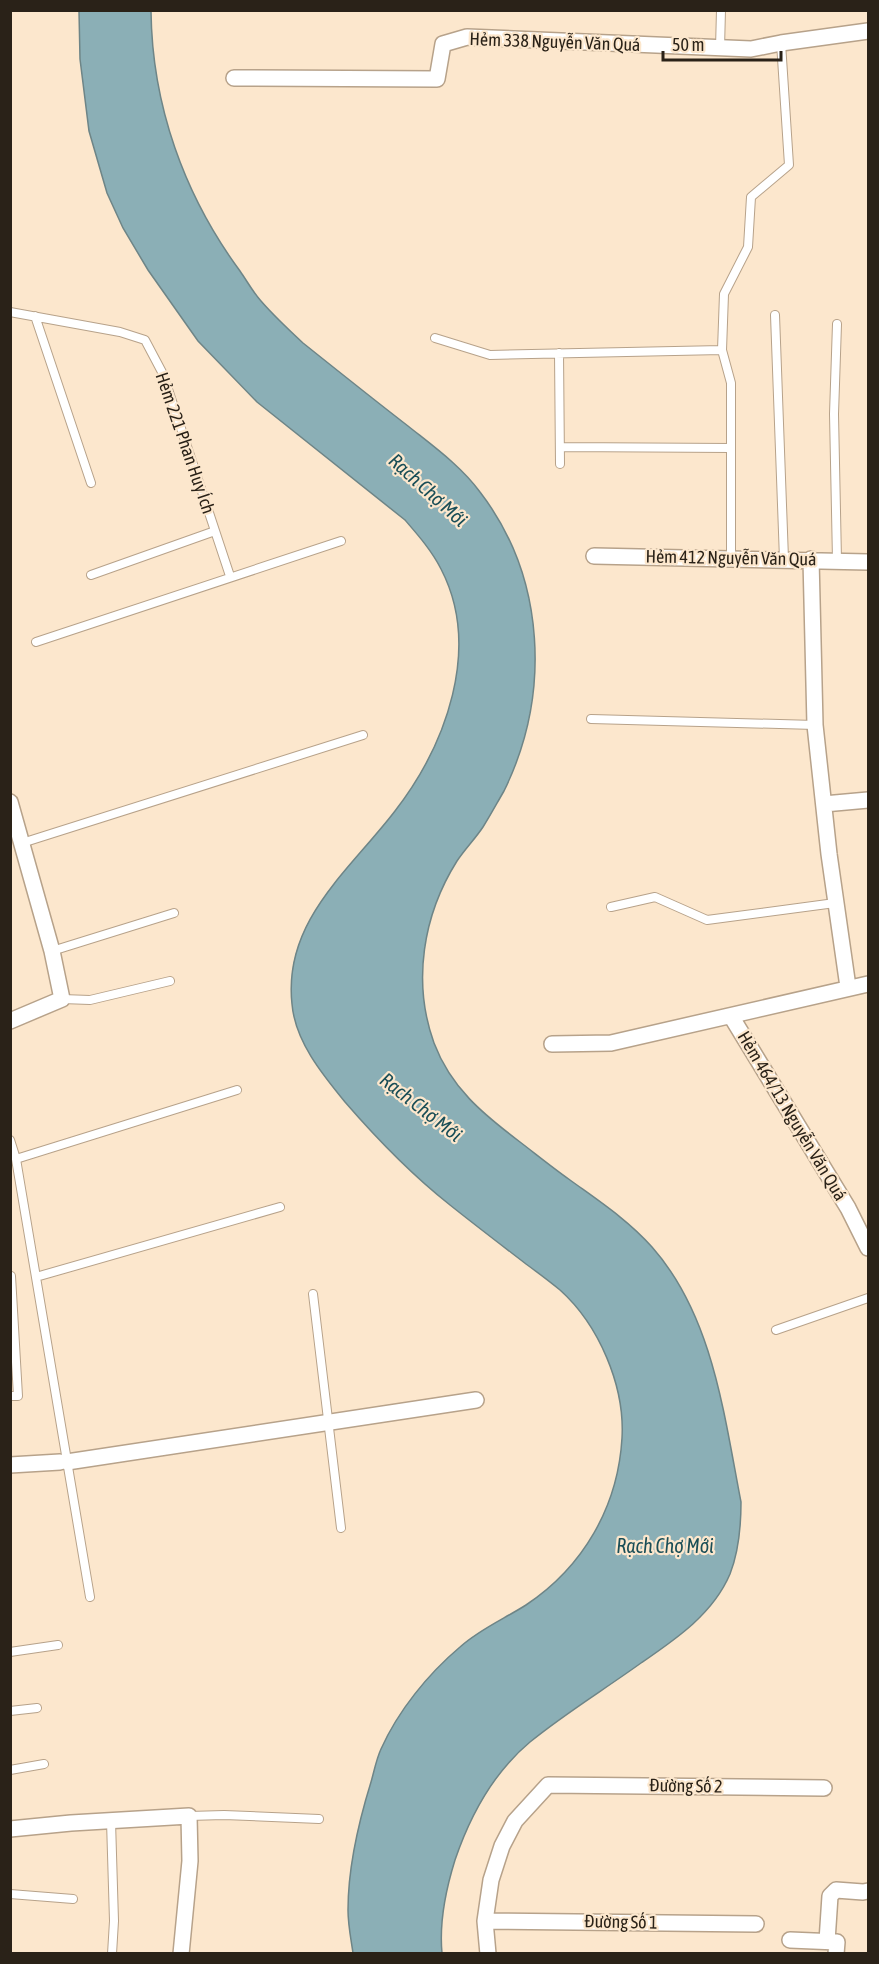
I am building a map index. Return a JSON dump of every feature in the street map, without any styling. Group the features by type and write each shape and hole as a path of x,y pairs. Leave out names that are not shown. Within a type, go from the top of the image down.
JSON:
{"street":[{"name":"Hẻm 338 Nguyễn Văn Quá","path":"234,78 437,79 443,44 467,37 751,49 868,31"},
{"name":"Hẻm 412 Nguyễn Văn Quá","path":"594,555 868,562"},
{"path":"811,559 815,725 835,903 848,987"},
{"path":"824,804 868,801"},
{"path":"10,802 52,951 62,999 10,1021"},
{"path":"552,1044 611,1043 868,984"},
{"name":"Hẻm 464/13 Nguyễn Văn Quá","path":"731,1016 848,1208 868,1248"},
{"path":"10,1465 64,1462 476,1400"},
{"name":"Đường Số 2","path":"485,1921 491,1880 502,1846 515,1821 548,1785 824,1788"},
{"path":"10,1829 189,1816 190,1861 182,1953"},
{"path":"790,1940 831,1947 830,1896 836,1890 868,1891"},
{"path":"485,1921 488,1953"},
{"name":"Đường Số 1","path":"485,1921 756,1924"}],"lane":[{"path":"720,10 720,48"},
{"path":"731,558 731,383 722,350 724,294 747,247 751,197 789,165 781,43"},
{"name":"Hẻm 221 Phan Huy Ích","path":"10,312 120,332 145,340 163,374 230,576"},
{"path":"775,315 784,559"},
{"path":"35,316 91,483"},
{"path":"837,324 834,414 837,560"},
{"path":"435,338 489,355 722,350"},
{"path":"559,353 560,464"},
{"path":"560,447 731,448"},
{"path":"91,575 215,531"},
{"path":"36,642 341,541"},
{"path":"591,719 815,725"},
{"path":"22,843 363,735"},
{"path":"611,908 655,897 707,920 835,903"},
{"path":"52,951 174,913"},
{"path":"62,999 90,1000 170,981"},
{"path":"16,1159 237,1090"},
{"path":"10,1140 16,1159 64,1462 90,1597"},
{"path":"36,1277 280,1207"},
{"path":"10,1396 18,1396 11,1276"},
{"path":"313,1294 341,1528"},
{"path":"776,1330 868,1298"},
{"path":"10,1652 58,1645"},
{"path":"10,1711 37,1708"},
{"path":"10,1770 44,1764"},
{"path":"189,1816 224,1815 319,1819"},
{"path":"111,1821 114,1921 112,1953"},
{"path":"10,1894 73,1899"}],"water":[{"name":"Rạch Chợ Mới","path":"79,11 151,11 157,81 165,115 187,180 220,242 258,298 292,333 437,449 464,474 480,492 502,526 518,562 529,599 534,638 534,677 529,716 519,754 504,791 483,827 457,861 436,904 424,949 423,973 427,1020 441,1059 449,1074 469,1099 506,1132 623,1219 643,1237 673,1274 689,1304 713,1368 741,1502 739,1538 730,1574 723,1588 704,1613 667,1645 530,1742 494,1781 468,1827 455,1860 444,1906 442,1953 353,1953 348,1916 352,1862 358,1830 378,1757 405,1707 437,1669 476,1635 526,1605 546,1590 580,1554 605,1511 613,1488 622,1438 619,1398 607,1358 598,1338 574,1304 560,1290 436,1193 395,1156 327,1080 298,1031 292,1004 292,974 298,947 309,922 323,899 395,811 413,785 443,726 458,663 458,631 453,599 437,562 405,520 257,402 198,341 148,270 123,228 107,193 89,131 80,59"}]}
